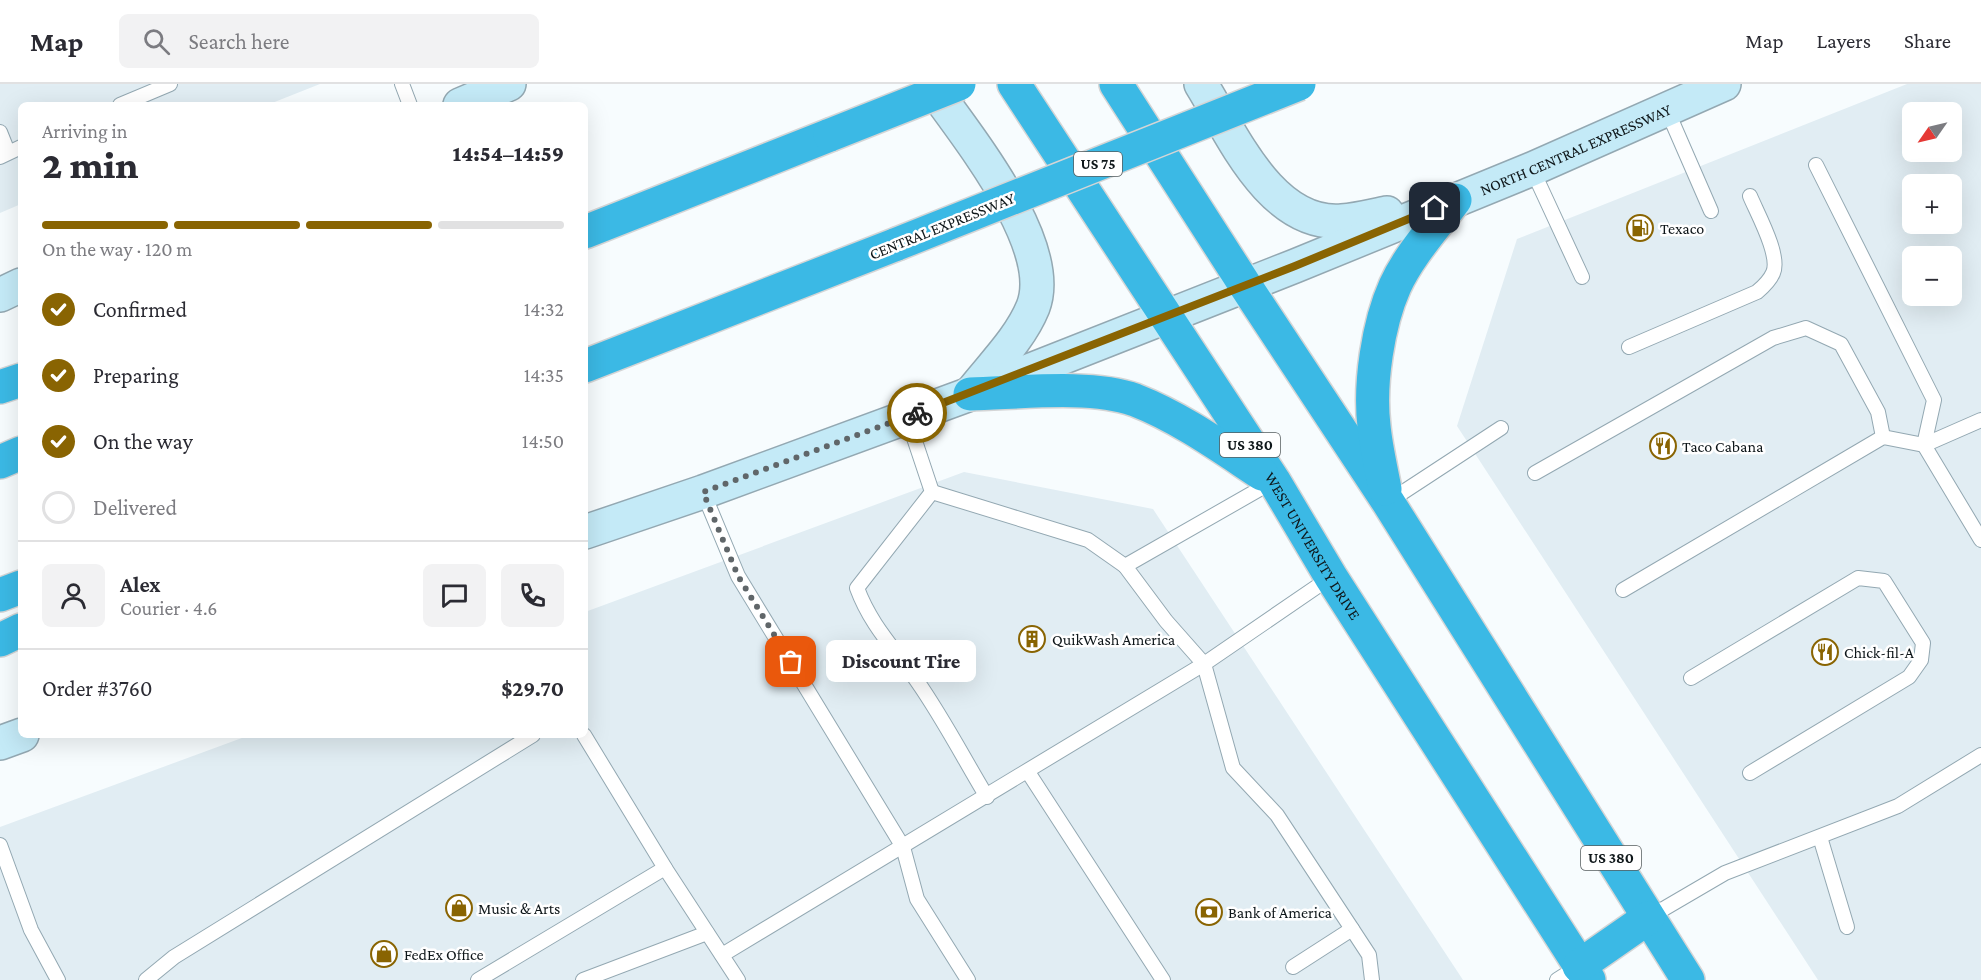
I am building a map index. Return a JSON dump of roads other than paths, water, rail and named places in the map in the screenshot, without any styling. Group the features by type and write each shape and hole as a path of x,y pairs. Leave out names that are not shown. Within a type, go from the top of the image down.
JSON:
{"highway":[{"path":"588,231 959,84"},
{"name":"WEST UNIVERSITY DRIVE","path":"1014,84 1274,481 1575,975"},
{"name":"US 380","path":"1116,84 1388,502 1688,980"},
{"name":"CENTRAL EXPRESSWAY","path":"588,365 1299,84"},
{"path":"1388,502 1374,424 1374,377 1382,327 1397,283 1455,200"},
{"path":"0,387 18,381"},
{"path":"970,394 1087,391 1134,400 1185,423 1274,481"},
{"path":"0,462 18,454"},
{"path":"0,595 18,588"},
{"path":"0,640 18,631"},
{"path":"1575,975 1648,918"}],"main road":[{"path":"463,97 509,84"},
{"path":"930,84 984,160 1019,216 1034,262 1038,288 1033,307 1021,330 970,394"},
{"path":"1201,84 1257,175 1274,195 1295,210 1319,219 1340,222 1455,200"},
{"name":"NORTH CENTRAL EXPRESSWAY","path":"588,531 703,492 970,394 1532,170 1724,84"},
{"path":"0,295 18,286"},
{"path":"0,743 18,736"}],"lane":[{"path":"127,102 170,84"},
{"path":"402,84 410,102"},
{"path":"1667,110 1711,211"},
{"path":"0,132 10,152"},
{"path":"1816,165 1934,400 1924,445 1981,540"},
{"path":"1532,170 1582,277"},
{"path":"1629,347 1757,292 1764,286 1773,274 1775,260 1750,196"},
{"path":"1535,473 1773,338 1806,328 1840,344 1878,412 1883,437"},
{"path":"908,417 932,492"},
{"path":"1623,590 1883,437 1924,445 1981,420"},
{"path":"1388,502 1501,428"},
{"path":"1125,566 1274,481"},
{"path":"703,492 738,576 903,847 916,899 968,980"},
{"path":"932,492 1088,540 1125,566 1166,621 1204,664 1233,768 1277,815 1352,929 1369,955 1372,980"},
{"path":"932,492 857,588 870,618 917,681 987,797"},
{"path":"722,955 1204,664 1331,577"},
{"path":"1691,678 1858,578 1884,581 1918,634 1923,643 1921,660 1909,676 1750,773"},
{"path":"146,980 174,957 528,738"},
{"path":"586,738 665,868 738,980"},
{"path":"1648,918 1725,873 1898,806 1981,755"},
{"path":"1028,772 1163,980"},
{"path":"1820,837 1847,927"},
{"path":"0,845 31,930 58,980"},
{"path":"478,980 665,868"},
{"path":"1293,967 1352,929"},
{"path":"583,980 707,933"}],"place":[{"name":"Texaco","path":"1640,228"},
{"name":"Taco Cabana","path":"1663,446"},
{"name":"QuikWash America","path":"1032,639"},
{"name":"Chick-fil-A","path":"1825,652"},
{"name":"Discount Tire","path":"791,662"},
{"name":"Music & Arts","path":"459,908"},
{"name":"Bank of America","path":"1209,912"},
{"name":"FedEx Office","path":"384,954"}]}
